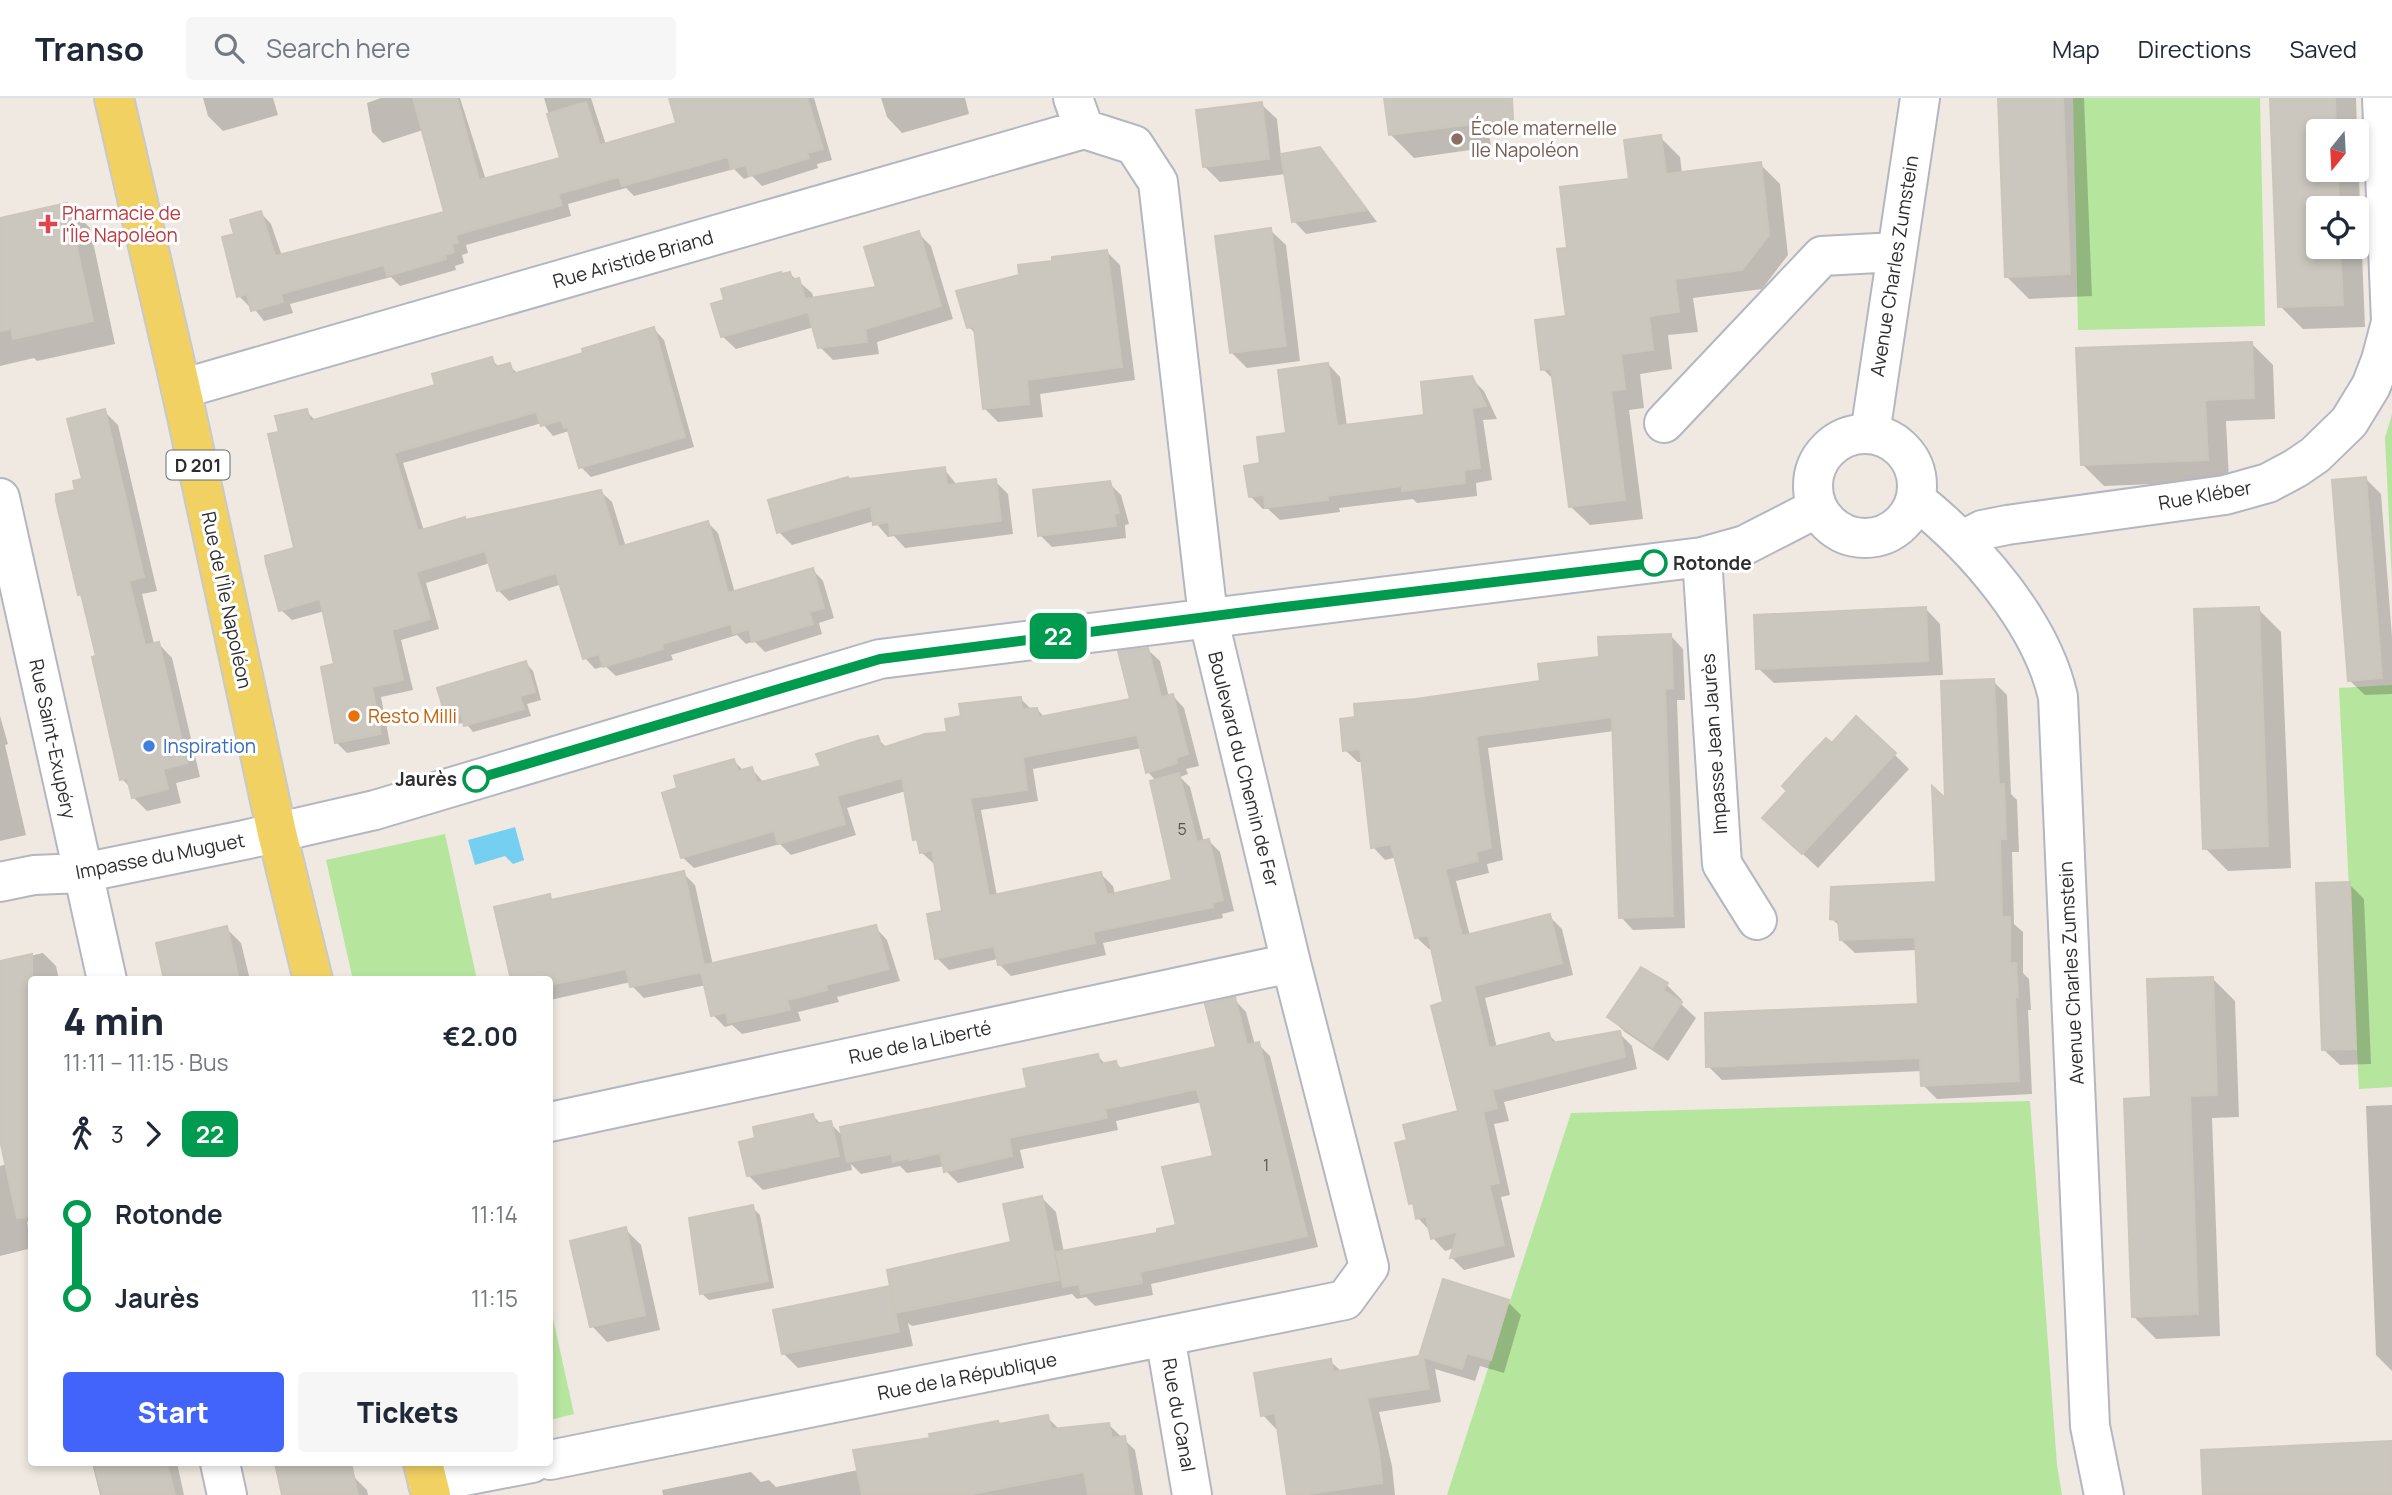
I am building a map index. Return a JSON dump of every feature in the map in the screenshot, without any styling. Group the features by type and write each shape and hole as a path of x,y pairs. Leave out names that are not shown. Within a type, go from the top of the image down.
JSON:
{"main road":[{"name":"Rue de l'Île Napoléon","path":"114,98 312,976"}],"street":[{"name":"Avenue Charles Zumstein","path":"1870,434 1920,98"},
{"name":"Rue Kléber","path":"1963,540 1982,530 2007,524 2225,495 2268,483 2305,462 2340,432 2371,386 2391,322 2382,98"},
{"name":"Rue Aristide Briand","path":"181,389 1079,114"},
{"name":"Boulevard du Chemin de Fer","path":"1079,114 1134,145 1158,182 1208,617 1291,963 1369,1267"},
{"path":"1664,423 1822,256 1896,252"},
{"path":"1860,433 1880,435 1898,445 1911,460 1917,480 1916,500 1906,518 1891,531 1871,537 1850,536 1832,526 1817,508 1813,491 1815,471 1824,453 1840,439 1860,433"},
{"name":"Rue Saint-Exupéry","path":"0,498 106,976"},
{"name":"Avenue Charles Zumstein","path":"1916,500 1963,540 2025,621 2047,660 2058,697 2090,1426 2104,1495"},
{"name":"Impasse du Muguet","path":"0,882 34,875 82,873 375,810 880,659 1702,557 1745,545 1779,530 1817,508"},
{"name":"Impasse Jean Jaurès","path":"1702,557 1722,864 1757,920"},
{"name":"Rue de la Liberté","path":"553,1121 1291,963"},
{"name":"Rue de la République","path":"553,1459 1345,1300 1369,1267"},
{"name":"Rue du Canal","path":"1165,1336 1192,1495"},
{"path":"221,1466 227,1495"},
{"path":"427,1480 513,1466"}],"green space":[{"path":"2073,98 2260,98 2265,326 2078,330"},
{"path":"2392,414 2392,581 2385,438"},
{"path":"2392,685 2392,1087 2359,1089 2339,688"},
{"path":"445,834 476,976 352,976 326,860"},
{"path":"2030,1101 2057,1465 2062,1495 1447,1495 1571,1113"},
{"path":"553,1319 574,1414 553,1419"}],"water":[{"path":"515,827 524,860 513,864 505,856 475,865 468,840"}],"building":[{"path":"413,98 457,98 479,180 560,158 547,114 586,102 600,145 676,123 669,98 807,98 823,149 807,153 809,158 749,176 746,165 731,169 728,157 622,186 619,177 558,194 562,205 456,235 458,243 452,244 454,252 445,255 446,259 387,276 384,265 281,294 283,302 251,311 247,294 237,297 222,237 234,234 230,220 261,211 275,256 444,212"},
{"path":"1384,98 1512,98 1513,119 1389,135"},
{"path":"1998,98 2063,98 2070,274 2005,277"},
{"path":"2270,98 2335,98 2336,119 2306,119 2306,182 2338,182 2339,196 2306,196 2306,259 2341,259 2343,305 2278,307"},
{"path":"1262,102 1269,159 1203,167 1196,110"},
{"path":"1661,135 1666,174 1761,162 1769,235 1742,270 1675,279 1679,312 1649,316 1653,350 1621,354 1625,389 1611,391 1625,500 1569,507 1551,369 1541,370 1535,320 1566,316 1557,249 1567,248 1560,187 1629,179 1624,140"},
{"path":"1320,147 1367,210 1292,222 1281,154"},
{"path":"67,203 93,321 13,339 11,329 0,331 0,218"},
{"path":"1271,228 1286,346 1230,353 1215,236"},
{"path":"919,231 941,306 865,329 867,342 818,348 808,312 721,337 711,304 724,300 721,289 781,272 790,272 792,280 799,278 805,299 876,287 864,247"},
{"path":"1107,250 1122,367 1027,380 1029,404 983,409 974,327 967,328 956,291 1019,275 1018,265 1052,261 1052,257"},
{"path":"654,327 685,437 579,468 567,427 564,428 561,420 541,426 536,412 394,453 418,531 465,517 465,520 601,490 619,547 708,521 728,593 813,568 824,608 809,612 813,624 752,642 749,629 733,634 731,624 662,644 663,649 603,667 599,654 583,659 556,573 497,591 485,551 416,572 430,619 392,630 403,680 372,687 381,734 335,743 321,667 334,664 320,599 279,611 266,563 265,556 294,548 268,434 279,432 275,416 307,409 310,421 435,385 432,374 492,357 495,367 510,363 513,374 583,353 582,349"},
{"path":"2252,342 2254,398 2205,400 2208,460 2081,465 2076,348"},
{"path":"1328,363 1337,426 1424,415 1421,382 1472,376 1486,406 1472,408 1480,468 1464,470 1465,483 1402,491 1402,486 1265,508 1264,495 1249,497 1244,466 1260,463 1257,437 1286,433 1278,370"},
{"path":"105,409 144,577 129,581 145,645 159,642 187,763 163,769 168,789 132,798 127,778 120,780 92,657 96,656 81,594 78,595 56,501 56,494 75,490 73,481 82,479 67,419"},
{"path":"945,467 947,485 996,479 1001,521 890,535 889,522 873,525 871,506 777,533 768,500 848,477"},
{"path":"2366,477 2382,678 2348,681 2332,480"},
{"path":"1110,481 1119,513 1114,514 1116,526 1038,536 1033,490"},
{"path":"1926,607 1928,661 1756,669 1754,615"},
{"path":"2259,607 2268,846 2203,849 2194,609"},
{"path":"1671,634 1673,688 1665,689 1673,916 1619,918 1612,717 1476,736 1491,848 1476,852 1478,861 1445,869 1462,936 1550,914 1562,963 1474,986 1489,1048 1549,1033 1552,1043 1620,1031 1625,1057 1492,1090 1497,1108 1483,1112 1499,1183 1489,1185 1504,1245 1450,1258 1458,1231 1431,1239 1426,1216 1416,1219 1413,1203 1409,1204 1395,1143 1407,1140 1403,1125 1458,1111 1431,1006 1443,1002 1428,935 1415,938 1391,844 1371,848 1360,749 1343,751 1340,719 1355,717 1354,704 1416,699 1540,681 1538,664 1599,657 1598,637"},
{"path":"1148,648 1161,697 1173,694 1188,754 1176,758 1177,763 1146,773 1137,735 1023,757 1027,790 970,798 989,896 1101,872 1107,895 1172,880 1150,781 1179,773 1197,842 1209,839 1223,900 1212,903 1213,907 1093,932 1095,943 998,965 994,946 935,959 927,914 942,911 932,850 920,853 917,839 913,840 902,778 837,796 845,824 778,844 774,831 681,858 662,793 677,788 674,776 734,759 738,771 752,767 757,783 821,766 816,754 860,740 878,736 882,748 925,734 947,732 945,719 961,716 959,704 1021,697 1022,709 1037,708 1039,717 1130,699 1118,651"},
{"path":"526,661 535,692 520,696 524,709 464,726 461,714 446,718 437,688"},
{"path":"1994,679 1999,785 2004,784 2006,839 2000,839 2002,917 2010,917 2010,964 2016,963 2019,1081 1921,1086 1920,1058 1706,1067 1705,1013 1918,1004 1915,937 1840,940 1838,920 1830,919 1831,887 1936,882 1932,786 1945,798 1941,681"},
{"path":"1856,716 1896,753 1802,854 1762,818 1787,791 1782,786 1806,759 1826,738 1832,743"},
{"path":"684,871 704,965 876,925 889,969 826,985 827,990 787,1000 790,1010 728,1023 726,1012 711,1016 701,972 630,987 626,969 553,984 553,976 510,976 494,907 550,894 551,900"},
{"path":"2350,882 2356,1049 2322,1050 2316,883"},
{"path":"227,926 238,976 163,976 156,943"},
{"path":"32,954 32,976 28,976 28,1217 17,1218 0,1140 0,961"},
{"path":"1641,967 1668,983 1663,990 1682,1002 1652,1047 1607,1017"},
{"path":"2213,977 2217,1095 2190,1096 2198,1314 2132,1317 2124,1099 2151,1097 2147,979"},
{"path":"1235,997 1247,1045 1259,1042 1307,1236 1140,1272 1142,1283 1081,1294 1079,1284 1063,1287 1056,1252 1157,1233 1157,1229 1176,1225 1162,1167 1213,1156 1197,1089 1105,1109 1107,1118 1009,1138 1012,1156 944,1172 940,1153 893,1162 891,1154 847,1162 840,1127 1027,1088 1023,1069 1098,1054 1100,1064 1116,1061 1118,1069 1216,1047 1205,1004"},
{"path":"813,1114 816,1124 831,1121 839,1156 747,1176 739,1142 755,1138 753,1127"},
{"path":"1042,1196 1059,1280 895,1313 887,1270 1011,1242 1003,1204"},
{"path":"753,1205 768,1281 700,1294 689,1218"},
{"path":"626,1227 645,1315 590,1327 570,1241"},
{"path":"1443,1279 1509,1300 1491,1360 1467,1353 1462,1369 1423,1357 1429,1389 1367,1398 1379,1451 1382,1483 1287,1495 1275,1413 1261,1416 1254,1373 1331,1359 1333,1372 1419,1356"},
{"path":"890,1286 899,1332 782,1354 773,1310"},
{"path":"1048,1415 1051,1429 1109,1423 1112,1438 1125,1436 1134,1495 1088,1495 1084,1472 967,1495 862,1495 853,1450 930,1438 929,1434 998,1421 999,1424"},
{"path":"2392,1441 2392,1495 2203,1495 2201,1450"},
{"path":"95,1466 168,1466 175,1495 102,1495"},
{"path":"276,1466 352,1466 358,1495 282,1495"}],"bus line":[{"name":"22","path":"476,779 880,659 1654,563"}],"place":[{"name":"École maternelle Ile Napoléon","path":"1457,139"},
{"name":"Pharmacie de l'Île Napoléon","path":"48,224"},
{"name":"Rotonde","path":"1654,563"},
{"name":"Resto Milli","path":"354,716"},
{"name":"Inspiration","path":"149,746"},
{"name":"Jaurès","path":"476,779"}]}
